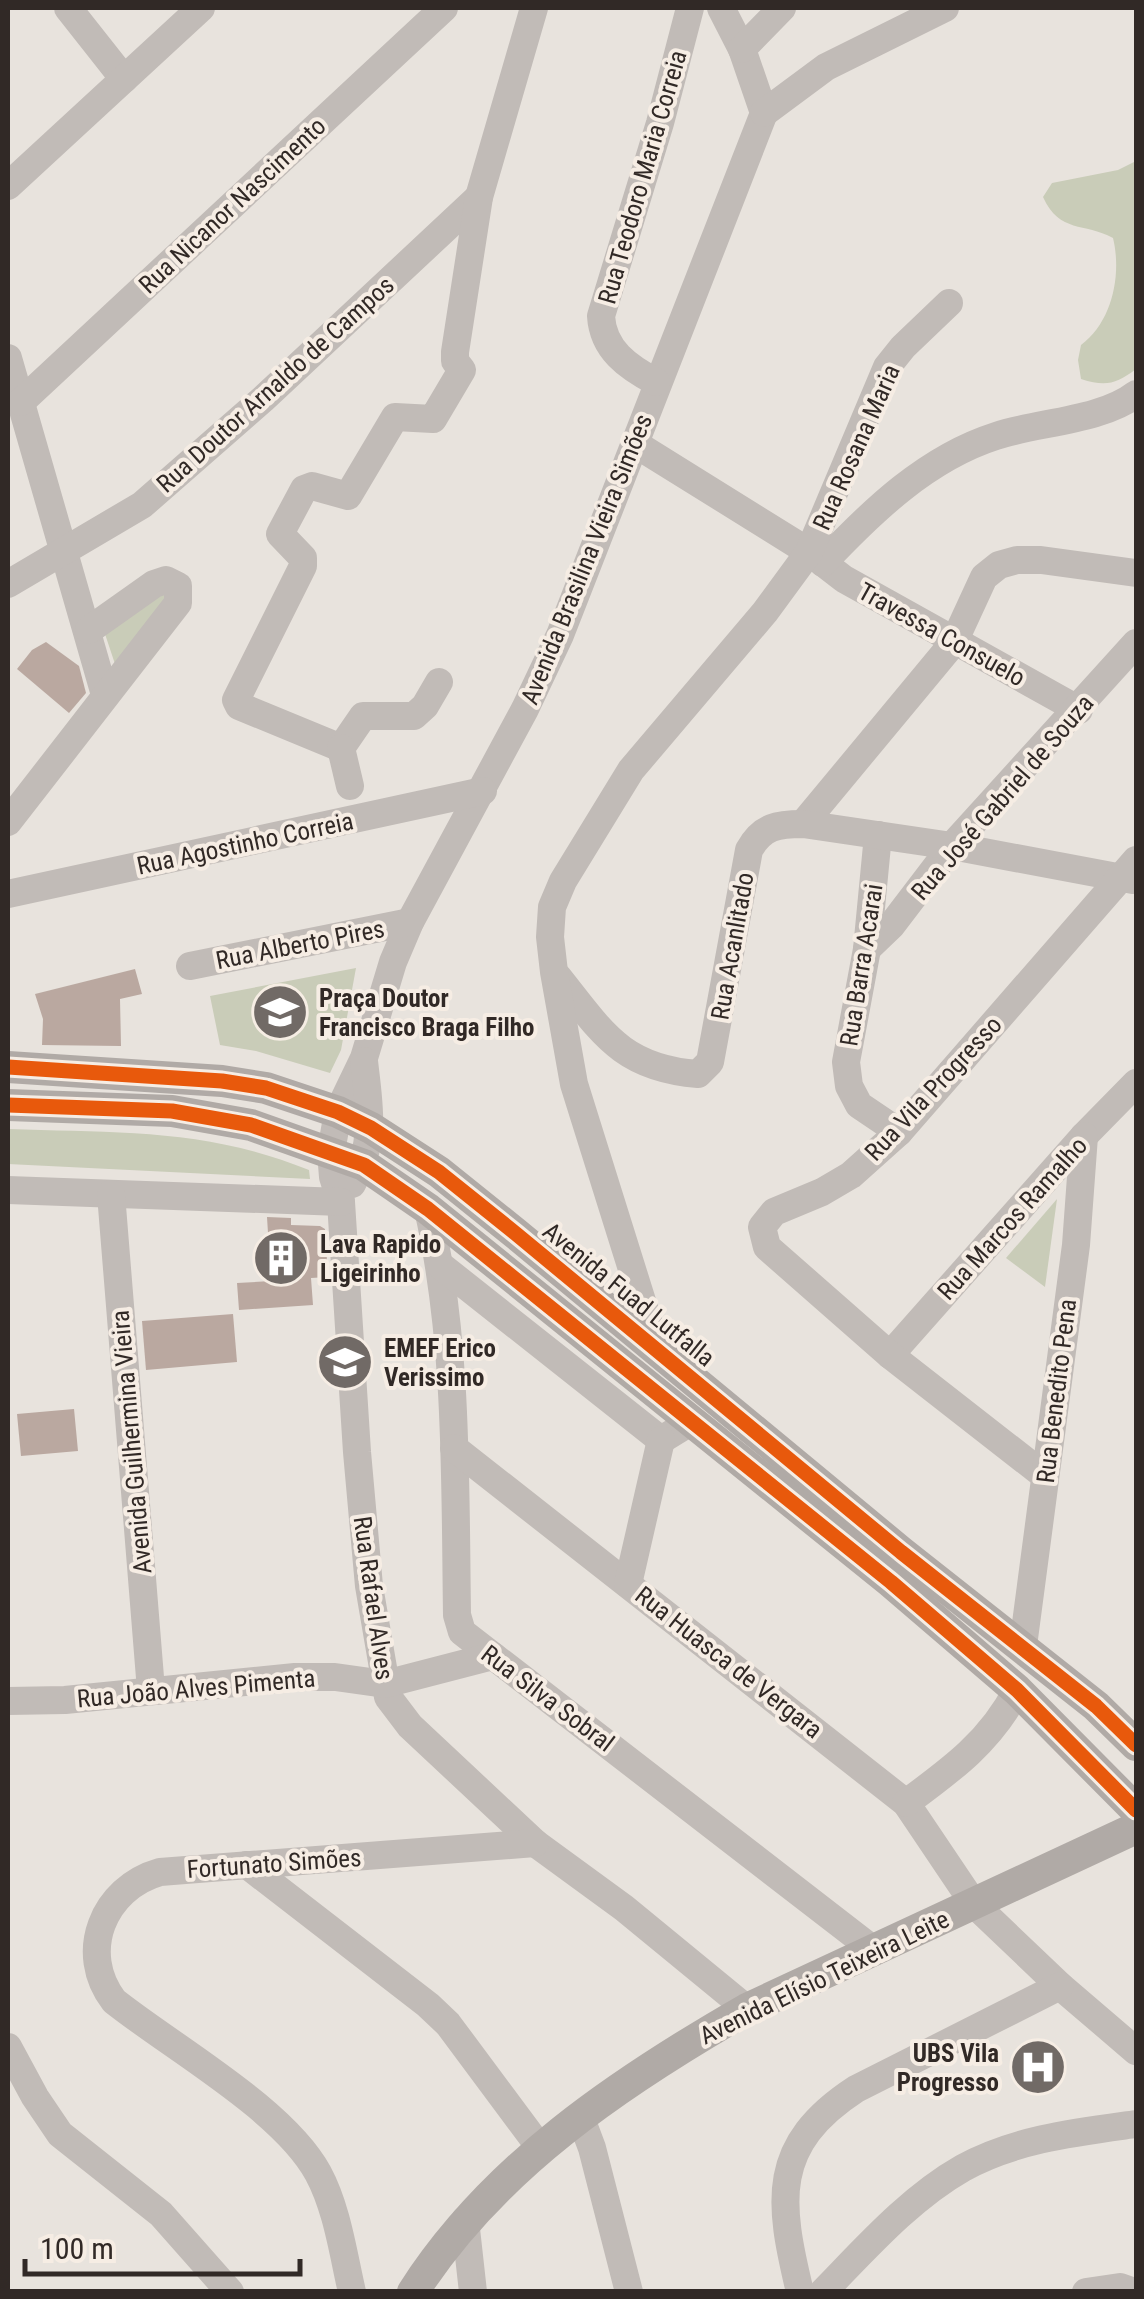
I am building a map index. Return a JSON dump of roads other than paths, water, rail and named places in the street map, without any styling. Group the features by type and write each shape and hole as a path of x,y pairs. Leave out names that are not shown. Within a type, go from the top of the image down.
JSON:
{"main road":[{"name":"Avenida Fuad Lutfalla","path":"8,1067 222,1081 266,1088 338,1112 371,1128 439,1172 1023,1646 1136,1744"},
{"path":"8,1104 199,1115 251,1126 364,1165 428,1209 919,1606 1017,1690 1136,1810"},
{"path":"919,1606 929,1593 947,1587"},
{"path":"1096,1706 1136,1728"},
{"name":"Avenida Elísio Teixeira Leite","path":"413,2292 465,2220 541,2149 580,2116 688,2043 746,2009 1136,1828"}],"street":[{"path":"68,8 124,79"},
{"path":"8,186 201,8"},
{"name":"Rua Nicanor Nascimento","path":"21,402 444,8"},
{"path":"341,748 240,706 236,700 303,566 303,558 283,540 281,530 308,486 343,497 352,493 397,415 428,420 437,415 462,370 454,352 480,197 534,8"},
{"name":"Rua Teodoro Maria Correia","path":"656,382 632,370 614,352 604,339 601,316 660,123 690,8"},
{"path":"721,8 742,49 764,112 826,67 944,8"},
{"path":"742,49 782,8"},
{"name":"Avenida Brasilina Vieira Simões","path":"341,1202 331,1152 338,1112 364,1058 393,962 410,922 483,791 560,636 764,112"},
{"name":"Rua Doutor Arnaldo de Campos","path":"8,584 142,505 194,462 480,197"},
{"name":"Rua Rosana Maria","path":"816,557 887,368 903,347 950,304"},
{"path":"8,358 105,695"},
{"path":"657,1349 574,1084 550,937 552,907 563,881 631,770 816,557 926,470 960,449 999,434 1107,408 1136,394"},
{"name":"Travessa Consuelo","path":"636,445 816,557 844,579 1079,710"},
{"path":"804,824 954,642 984,578 998,565 1041,560 1136,573"},
{"path":"8,822 178,602 178,586 166,580 154,584 89,630"},
{"name":"Rua José Gabriel de Souza","path":"867,949 891,926 952,846 1136,644"},
{"path":"350,786 341,748 363,716 414,716 439,682"},
{"name":"Rua Agostinho Correia","path":"8,894 483,791"},
{"name":"Rua Acanlitado","path":"554,972 596,1026 628,1056 693,1074 704,1072 710,1062 749,850 767,828 804,824 1131,873"},
{"name":"Rua Barra Acarai","path":"878,835 867,949 846,1062 849,1086 859,1105 898,1132"},
{"name":"Rua Vila Progresso","path":"1045,1476 890,1354 766,1247 762,1226 774,1212 851,1176 898,1132 1131,873"},
{"name":"Rua Alberto Pires","path":"190,966 410,922"},
{"name":"Avenida Brasilina Vieira Simões","path":"341,1202 364,1165 371,1128 364,1058"},
{"name":"Rua Marcos Ramalho","path":"890,1354 1136,1082"},
{"name":"Rua Benedito Pena","path":"1023,1646 1076,1245 1084,1136"},
{"path":"8,1190 341,1202"},
{"name":"Avenida Guilhermina Vieira","path":"111,1194 151,1690"},
{"name":"Rua Rafael Alves","path":"341,1202 357,1452 370,1586 388,1698 410,1726 535,1843 624,1908 746,2009"},
{"name":"Rua Silva Sobral","path":"428,1209 441,1266 454,1448 457,1615 462,1632 875,1951"},
{"path":"441,1266 661,1440"},
{"path":"628,1584 661,1440 692,1421"},
{"name":"Rua Huasca de Vergara","path":"454,1448 906,1803 974,1904 1136,2051"},
{"path":"385,1684 493,1656"},
{"name":"Rua João Alves Pimenta","path":"8,1701 65,1700 295,1676 336,1676 385,1684"},
{"path":"906,1803 964,1760 988,1736 1017,1690"},
{"name":"Fortunato Simões","path":"352,2292 326,2191 297,2144 247,2098 114,2001 103,1987 97,1970 98,1940 110,1906 140,1878 160,1872 535,1843"},
{"path":"247,1865 448,2024 541,2149"},
{"path":"800,2292 785,2212 788,2174 806,2131 825,2109 856,2089 1060,1986"},
{"path":"8,2047 60,2134 160,2214 230,2292"},
{"path":"580,2116 629,2292"},
{"path":"823,2292 930,2190 963,2168 1013,2147 1136,2124"},
{"path":"465,2220 473,2292"},
{"path":"1086,2292 1120,2287 1134,2292"}],"place":[{"name":"Praça Doutor Francisco Braga Filho","path":"280,1012"},
{"name":"Lava Rapido Ligeirinho","path":"281,1258"},
{"name":"EMEF Erico Verissimo","path":"345,1362"},
{"name":"UBS Vila Progresso","path":"1038,2067"}]}
